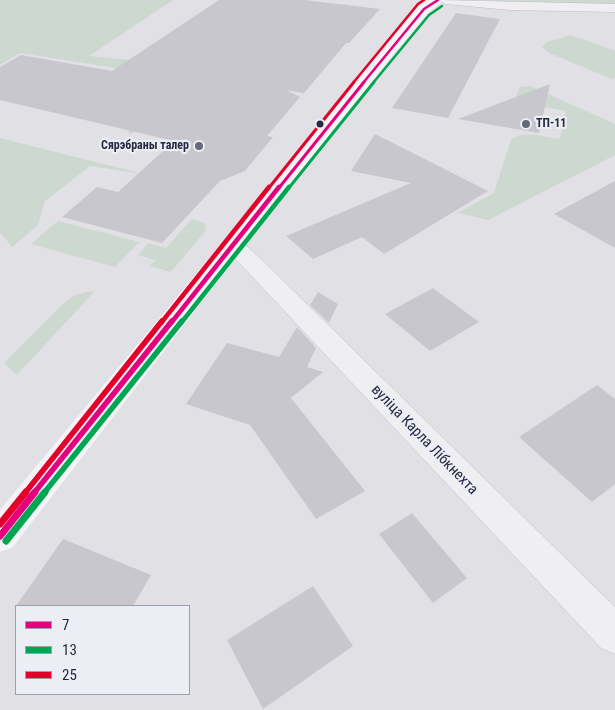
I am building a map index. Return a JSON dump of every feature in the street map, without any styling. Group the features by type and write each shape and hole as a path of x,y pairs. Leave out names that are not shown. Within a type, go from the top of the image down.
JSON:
{"main road":[{"path":"0,536 88,424 429,3"}],"street":[{"path":"445,0 510,6 615,8"},
{"name":"вуліца Карла Лібкнехта","path":"233,246 254,265 615,634"}],"shaded area":[{"path":"0,0 173,0 89,56 217,68 130,135 127,129 148,73 20,53 0,65"},
{"path":"483,0 615,0 615,4 497,1"},
{"path":"571,35 615,51 615,78 612,79 549,53 542,47 547,42"},
{"path":"530,86 615,124 615,155 488,220 458,213 494,193 511,140 522,135 560,139 566,111 527,104 516,97 520,87"},
{"path":"0,138 143,174 90,166 45,201 38,225 12,247 0,232"},
{"path":"192,219 204,223 206,230 171,272 150,266 155,260 138,255 148,243 166,248"},
{"path":"58,221 139,242 115,267 31,244"},
{"path":"94,292 17,375 4,363 65,302 75,295"}],"building":[{"path":"219,0 305,0 380,9 349,43 346,43 304,93 286,90 300,97 267,136 273,137 245,171 220,181 162,243 62,217 97,187 118,192 174,141 0,100 0,67 21,55 112,71"},
{"path":"456,13 500,19 448,118 392,108"},
{"path":"550,84 539,133 458,119"},
{"path":"375,134 488,191 384,254 362,237 313,259 286,236 411,183 351,171"},
{"path":"615,181 615,248 554,214"},
{"path":"433,288 479,322 430,351 385,314"},
{"path":"318,292 338,304 329,323 310,305"},
{"path":"297,327 316,348 307,367 323,372 291,398 365,491 316,519 250,425 186,404 227,343 279,357"},
{"path":"597,385 615,399 615,484 592,502 519,437"},
{"path":"412,513 467,578 433,603 379,534"},
{"path":"63,539 151,575 134,605 17,605"},
{"path":"313,586 353,646 263,709 227,640"}],"transit line":[{"name":"25","path":"0,524 377,53 418,4 424,0"},
{"name":"7","path":"0,536 383,58 424,9 438,0"},
{"name":"13","path":"6,541 389,63 429,15 442,6"}],"place":[{"name":"ТП-11","path":"526,124"},
{"name":"Сярэбраны талер","path":"199,146"}]}
